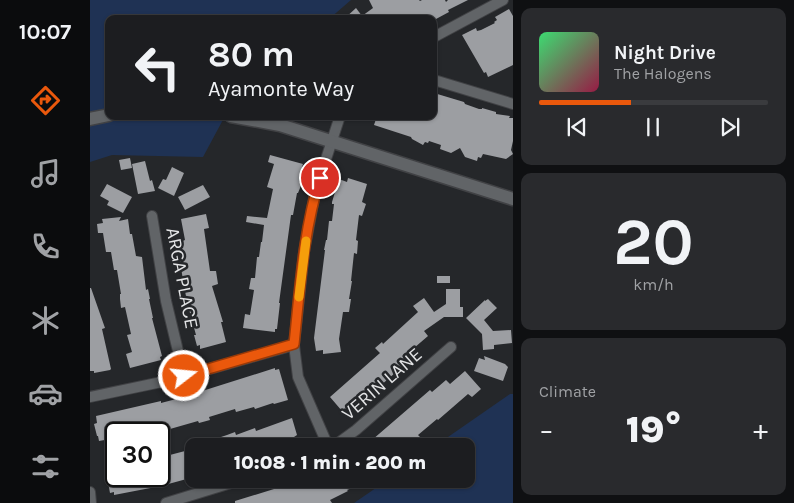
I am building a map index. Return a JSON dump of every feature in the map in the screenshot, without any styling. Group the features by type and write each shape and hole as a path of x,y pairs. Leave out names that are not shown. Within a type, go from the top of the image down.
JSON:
{"street":[{"path":"437,35 503,0"},
{"path":"437,81 513,104"},
{"path":"90,119 105,117"},
{"path":"253,120 280,125 513,199"},
{"path":"325,438 298,377 294,344 304,252 315,193 339,120"},
{"name":"ARGA PLACE","path":"152,216 166,301 184,376"},
{"path":"90,397 170,380 294,344"},
{"name":"VERIN LANE","path":"345,438 451,347"},
{"path":"166,503 215,488"},
{"path":"90,492 92,503"}],"shaded area":[{"path":"90,0 351,0 334,15 105,15 105,120 223,120 203,157 112,155 90,162"},
{"path":"510,394 513,394 513,503 354,503 376,488 475,488 475,438 447,438"}],"building":[{"path":"369,0 445,0 446,2 448,0 468,0 448,10 449,12 437,18 437,15 363,15 373,8"},
{"path":"356,8 361,15 348,15"},
{"path":"509,9 513,16 513,65 488,77 462,35 476,28 477,31 481,30 495,23 497,20 495,17"},
{"path":"437,94 464,102 479,109 482,108 513,118 511,150 513,154 506,159 483,154 481,158 478,157 477,161 465,157 460,148 451,153 440,149 441,145 429,141 423,145 411,137 374,125 376,120 437,120"},
{"path":"270,155 303,164 299,182 302,183 297,193 293,215 291,215 277,329 275,329 275,332 243,328 245,314 250,315 254,290 249,289 251,278 255,278 257,257 259,257 264,225 246,222 247,216 267,218 273,189 267,187 274,164 268,162"},
{"path":"130,158 132,168 121,170 119,160"},
{"path":"145,161 150,181 152,180 155,191 138,194 132,164"},
{"path":"172,167 184,173 174,196 158,188 163,179 166,180"},
{"path":"348,178 367,184 362,202 366,204 362,216 359,215 356,240 358,241 357,254 354,253 349,312 343,312 339,339 341,352 323,354 323,350 316,351 314,338 324,250 329,221 332,221 334,204 332,202 339,179 347,182"},
{"path":"107,184 132,197 123,213 107,205 109,201 100,196"},
{"path":"203,185 210,197 185,210 178,197"},
{"path":"206,214 209,228 204,229 210,271 216,271 218,284 212,286 223,322 221,322 226,342 200,349 200,345 197,346 194,335 196,335 187,302 179,257 182,257 180,242 185,240 181,219"},
{"path":"121,217 119,221 128,219 136,256 142,257 146,290 148,289 152,318 162,356 160,357 161,360 130,368 126,354 132,352 127,335 131,334 125,307 121,308 117,270 114,270 111,252 106,252 103,233 98,233 97,224 103,223 102,219"},
{"path":"437,276 450,276 450,283 437,283"},
{"path":"90,288 105,328 102,329 111,369 94,373 94,371 90,371"},
{"path":"446,289 460,289 460,307 463,307 463,317 444,317 424,331 428,336 414,348 418,353 349,413 345,408 342,411 330,397 380,353 375,348 382,342 383,344 418,312 413,306 424,298 434,312 446,304"},
{"path":"488,299 497,308 484,320 493,331 511,330 512,343 494,345 494,349 483,350 482,334 466,318"},
{"path":"484,356 508,367 503,381 474,371 479,358 485,360"},
{"path":"275,368 275,370 279,369 288,400 255,409 254,407 236,412 235,409 209,417 210,420 199,423 198,421 170,429 170,422 105,422 105,440 99,441 94,424 97,423 96,416 180,398"},
{"path":"465,371 481,389 472,397 468,394 418,435 419,438 374,438 430,390 432,392 446,380 450,384"},
{"path":"292,418 297,435 294,438 221,437 235,432 236,435 255,428 256,431"},
{"path":"185,451 185,479 170,484 170,455"},
{"path":"109,487 156,487 114,495 114,492 110,493"},
{"path":"352,488 330,500 332,503 235,503 235,501 274,489"}],"slow traffic":[{"path":"299,297 306,241"}],"route":[{"path":"184,376 294,344 304,252 315,193 320,178"}]}
